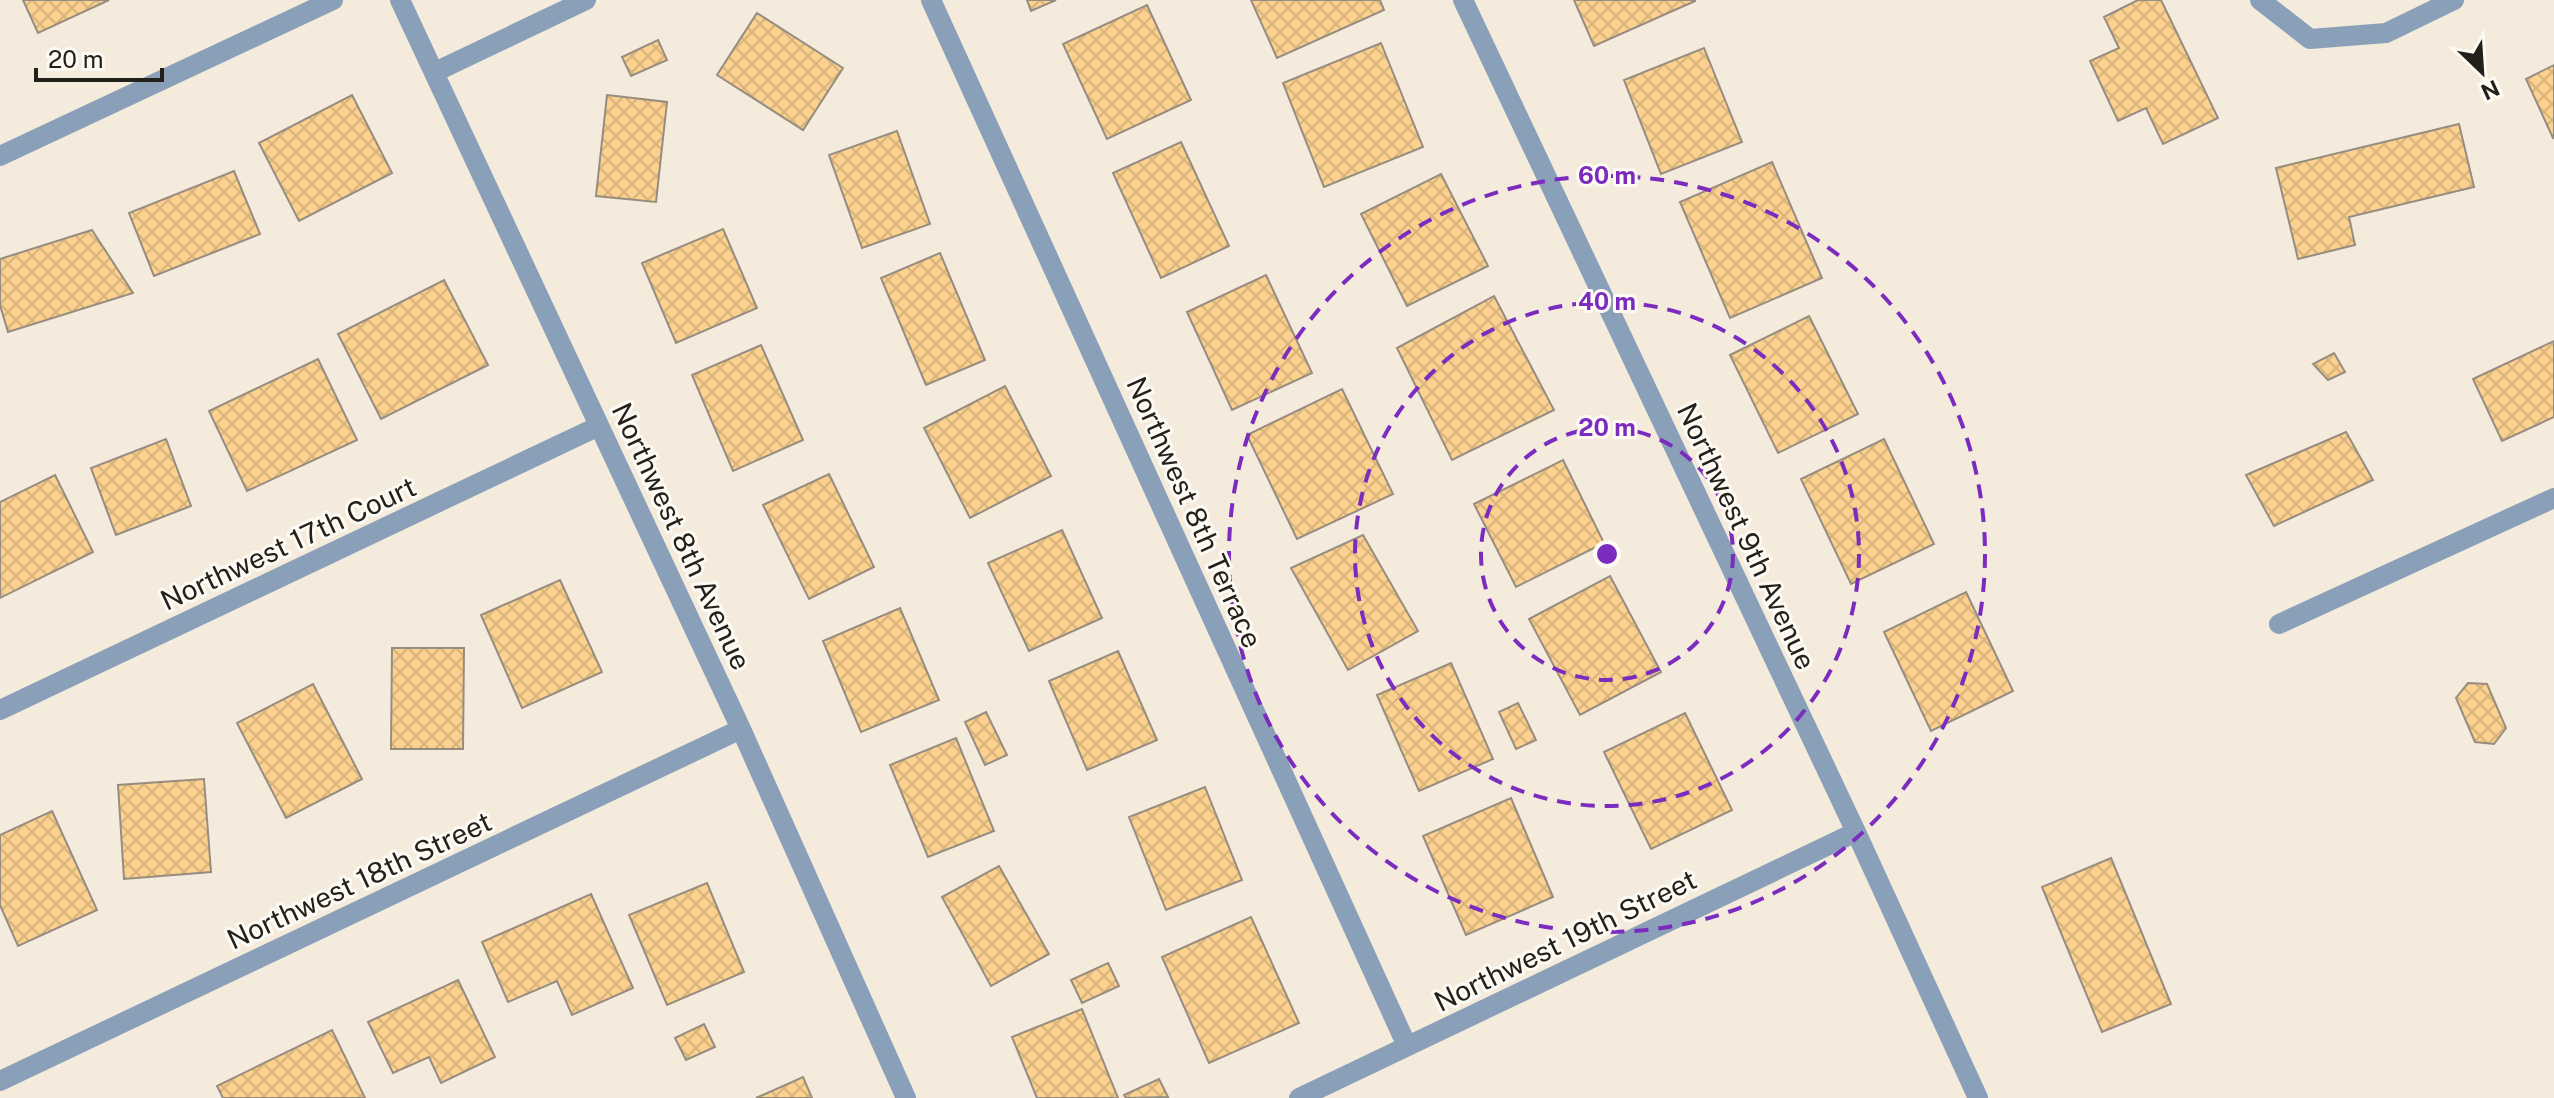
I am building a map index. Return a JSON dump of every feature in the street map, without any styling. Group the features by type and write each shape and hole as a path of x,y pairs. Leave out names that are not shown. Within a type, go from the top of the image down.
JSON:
{"street":[{"path":"0,156 333,0"},
{"name":"Northwest 8th Avenue","path":"400,0 741,729 906,1098"},
{"path":"435,72 586,0"},
{"name":"Northwest 8th Terrace","path":"931,0 1407,1046"},
{"name":"Northwest 9th Avenue","path":"1463,0 1856,832 1978,1098"},
{"path":"2260,0 2310,39 2386,33 2454,0"},
{"name":"Northwest 17th Court","path":"0,710 599,426"},
{"path":"2279,624 2554,498"},
{"name":"Northwest 18th Street","path":"0,1081 741,729"},
{"name":"Northwest 19th Street","path":"1299,1098 1856,832"}],"building":[{"path":"23,0 109,0 38,33"},
{"path":"1027,0 1056,0 1031,11"},
{"path":"1251,0 1380,0 1384,10 1277,58"},
{"path":"1574,0 1695,0 1695,1 1594,46"},
{"path":"2138,0 2161,0 2218,118 2163,144 2146,108 2118,121 2090,61 2119,48 2104,17"},
{"path":"1147,5 1191,100 1107,139 1063,44"},
{"path":"757,13 843,68 803,130 717,75"},
{"path":"658,40 667,60 631,76 622,57"},
{"path":"1381,43 1423,147 1324,187 1283,83"},
{"path":"1704,48 1742,142 1661,174 1624,80"},
{"path":"2554,65 2554,137 2553,138 2526,79"},
{"path":"352,95 392,173 299,221 259,143"},
{"path":"607,95 667,102 656,202 596,196"},
{"path":"2459,124 2474,187 2349,217 2355,245 2298,259 2276,168"},
{"path":"897,131 930,224 862,248 829,155"},
{"path":"1181,142 1229,246 1161,278 1113,173"},
{"path":"1772,162 1822,278 1730,318 1680,202"},
{"path":"234,171 260,234 154,276 129,213"},
{"path":"1441,174 1488,266 1407,306 1361,214"},
{"path":"723,229 757,308 676,343 642,263"},
{"path":"92,230 133,293 8,332 0,305 0,259"},
{"path":"940,253 985,360 926,385 881,278"},
{"path":"1266,275 1312,373 1232,410 1187,312"},
{"path":"444,280 488,365 381,419 338,334"},
{"path":"1494,296 1554,410 1452,460 1397,348"},
{"path":"1809,316 1858,414 1778,453 1730,355"},
{"path":"2554,341 2554,417 2502,441 2473,379"},
{"path":"761,345 803,440 733,471 692,375"},
{"path":"2334,353 2345,372 2328,380 2313,364"},
{"path":"318,359 357,440 247,491 209,411"},
{"path":"1005,386 1051,476 970,518 924,428"},
{"path":"1342,389 1393,494 1297,539 1247,435"},
{"path":"2346,432 2373,480 2274,526 2246,475"},
{"path":"166,439 191,506 116,535 91,468"},
{"path":"1884,439 1934,544 1851,584 1801,479"},
{"path":"1563,460 1604,543 1516,587 1474,504"},
{"path":"829,474 874,567 809,599 763,505"},
{"path":"55,475 93,552 0,598 0,502"},
{"path":"1062,530 1102,618 1029,651 988,563"},
{"path":"1363,535 1418,631 1348,670 1291,568"},
{"path":"1610,576 1661,672 1580,715 1529,619"},
{"path":"560,580 602,672 522,708 481,615"},
{"path":"1966,592 2013,691 1931,731 1884,632"},
{"path":"900,608 939,700 861,732 823,641"},
{"path":"392,648 464,648 463,749 391,749"},
{"path":"1118,651 1157,740 1087,770 1049,681"},
{"path":"1451,663 1493,759 1419,791 1377,695"},
{"path":"2468,683 2487,684 2506,728 2494,744 2475,742 2456,698"},
{"path":"313,684 362,779 286,818 237,723"},
{"path":"1518,703 1536,740 1516,749 1499,712"},
{"path":"986,712 1007,755 985,765 965,722"},
{"path":"1685,713 1732,810 1651,849 1604,752"},
{"path":"956,738 994,831 928,857 890,765"},
{"path":"204,779 211,872 124,879 118,785"},
{"path":"1205,787 1242,880 1166,910 1129,817"},
{"path":"1511,798 1553,897 1466,935 1423,836"},
{"path":"52,811 97,910 18,946 0,905 0,835"},
{"path":"2111,858 2171,1004 2102,1032 2042,887"},
{"path":"999,866 1049,954 991,986 942,897"},
{"path":"707,883 744,972 667,1005 629,915"},
{"path":"591,894 633,988 572,1015 557,981 508,1002 482,942"},
{"path":"1251,917 1299,1023 1209,1063 1162,957"},
{"path":"1108,963 1119,986 1082,1003 1071,980"},
{"path":"458,980 495,1057 441,1083 429,1057 393,1073 368,1022"},
{"path":"1082,1009 1118,1098 1037,1098 1012,1037"},
{"path":"704,1024 715,1047 686,1060 675,1038"},
{"path":"332,1030 365,1098 223,1098 217,1086"},
{"path":"803,1077 812,1098 756,1098"},
{"path":"1159,1079 1168,1097 1126,1098 1124,1095"}]}
